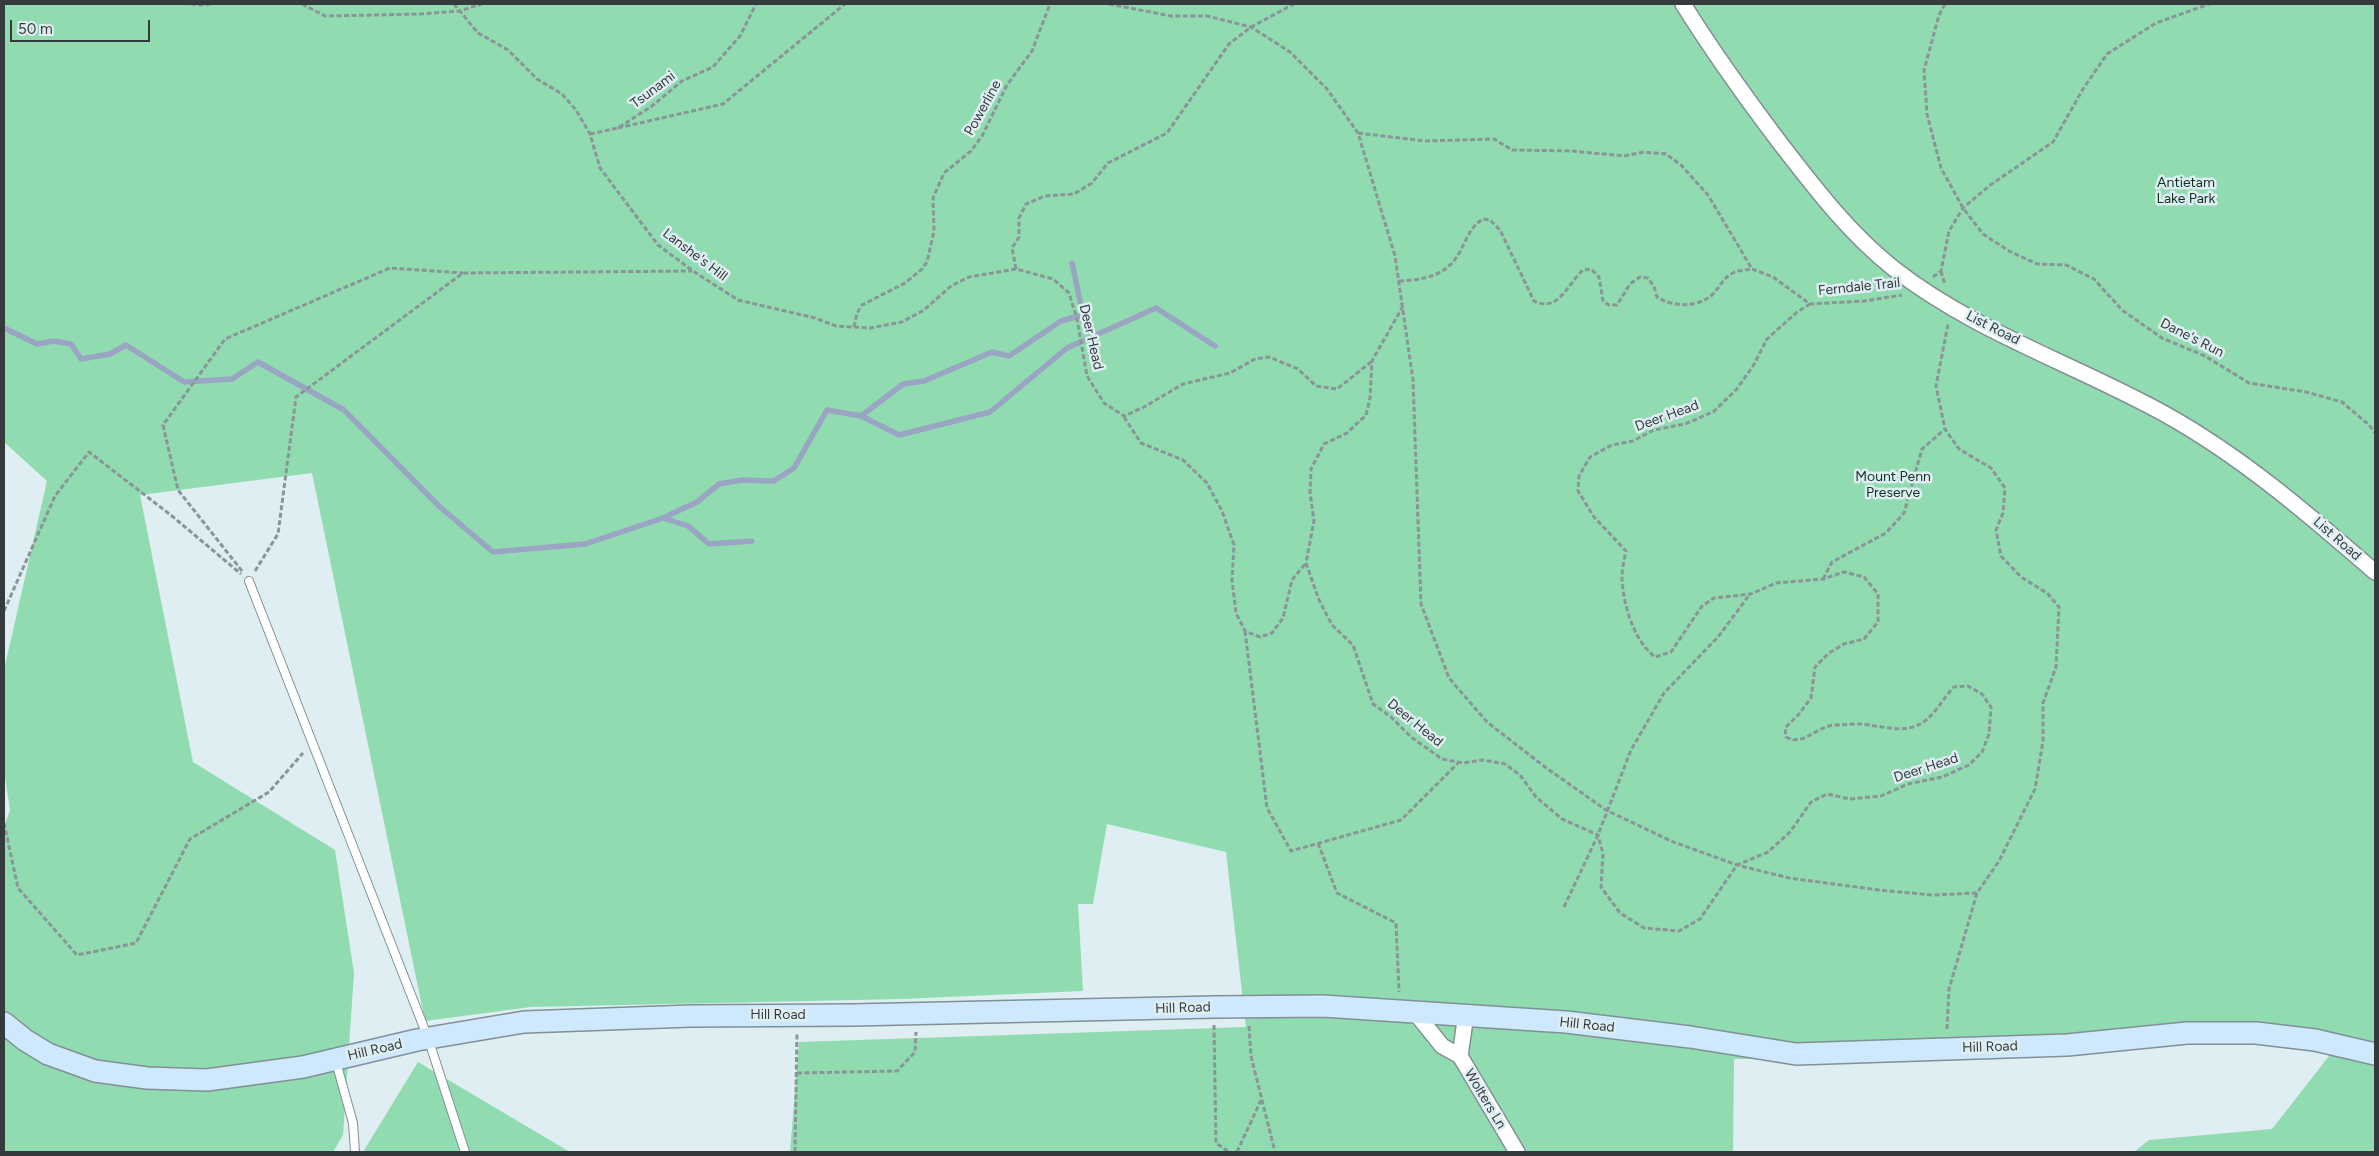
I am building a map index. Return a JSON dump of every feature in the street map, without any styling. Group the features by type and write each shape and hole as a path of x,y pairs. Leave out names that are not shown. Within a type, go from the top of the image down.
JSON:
{"street":[{"name":"List Road","path":"1683,4 1716,55 1822,198 1870,249 1919,288 1952,308 2163,413 2210,441 2248,466 2375,572"},
{"name":"Hill Road","path":"4,1023 25,1040 48,1054 73,1065 114,1075 207,1080 264,1074 336,1060 428,1038 524,1022 662,1017 918,1014 1214,1007 1323,1006 1566,1022 1690,1037 1796,1054 2066,1045 2186,1033 2256,1033 2315,1040 2375,1054"},
{"path":"1407,1011 1442,1046 1460,1056"},
{"name":"Wolters Ln","path":"1466,1014 1460,1056 1517,1152"}],"lane":[{"path":"249,581 428,1038 465,1152"},
{"path":"336,1060 353,1123 355,1152"}],"path":[{"path":"191,4 199,6 212,4"},
{"path":"302,4 324,16 421,14 459,11 482,4"},
{"name":"Lanshe's Hill","path":"454,4 478,33 508,50 537,79 562,94 576,110 590,134 600,168 658,245 693,271 738,300 815,318 836,326 870,328 902,322 924,310 951,286 969,277 1016,269"},
{"name":"Tsunami","path":"590,134 618,128 652,106 682,81 713,67 740,36 756,4"},
{"path":"618,128 723,104 844,4"},
{"name":"Powerline","path":"854,327 857,312 862,305 870,299 905,283 922,269 927,262 934,230 933,198 944,173 972,151 982,136 1007,85 1032,51 1050,4"},
{"path":"1109,4 1171,16 1207,16 1251,27 1296,58 1328,89 1358,133 1395,256 1413,380 1421,604 1449,678 1487,722 1545,767 1606,810 1671,841 1737,865 1789,878 1879,890 1932,895 1977,893"},
{"path":"1016,269 1012,248 1019,237 1019,218 1026,204 1044,196 1074,194 1092,182 1108,163 1167,132 1228,44 1251,27 1294,4"},
{"name":"Dane's Run","path":"1945,4 1939,15 1924,70 1927,114 1941,168 1963,208 1983,234 2009,251 2037,264 2066,265 2094,279 2122,310 2162,338 2205,356 2249,383 2306,392 2342,402 2370,425 2375,433"},
{"path":"1946,1049 1949,989 1977,893 1999,861 2035,790 2043,742 2043,703 2056,667 2059,607 2047,593 2021,577 2001,556 1996,530 2003,513 2005,488 1990,468 1959,449 1945,429 1936,386 1942,349 1952,308 1941,271 1949,231 1963,208 1989,186 2053,142 2107,54 2156,23 2209,4"},
{"path":"1358,133 1425,141 1494,139 1512,150 1572,151 1624,156 1644,152 1666,154 1681,165 1708,195 1752,269 1734,272 1721,281 1712,295 1698,303 1678,306 1657,298 1654,286 1648,278 1640,277 1630,284 1617,305 1609,306 1602,302 1599,277 1591,269 1583,270 1558,299 1551,305 1542,306 1534,301 1500,230 1490,220 1483,219 1474,225 1456,258 1443,270 1425,279 1399,281"},
{"path":"249,581 178,490 163,425 225,339 390,268 463,273 693,271"},
{"name":"Deer Head","path":"1016,269 1053,279 1068,293 1077,319 1087,376 1104,403 1124,416 1144,408 1183,384 1230,372 1255,359 1269,356 1298,369 1316,386 1337,389 1372,361 1403,306"},
{"name":"Ferndale Trail","path":"1752,269 1773,277 1810,304 1896,297 1919,288 1941,271"},
{"path":"249,581 278,534 296,397 463,273"},
{"name":"Deer Head","path":"1737,865 1768,852 1790,832 1811,802 1827,794 1850,799 1881,796 1908,784 1942,777 1969,765 1982,752 1989,734 1991,708 1982,694 1968,686 1954,687 1921,724 1906,729 1858,724 1830,725 1813,732 1803,741 1793,741 1786,737 1786,728 1800,714 1810,698 1815,667 1829,653 1844,644 1864,639 1878,622 1878,594 1864,577 1844,572 1823,579 1776,583 1751,594 1714,598 1702,606 1670,652 1655,657 1644,649 1626,606 1622,578 1626,551 1594,517 1578,491 1579,476 1590,457 1612,445 1633,441 1654,430 1685,424 1712,412 1736,390 1753,366 1768,339 1797,312 1810,304"},
{"name":"Deer Head","path":"1372,361 1370,398 1366,415 1347,433 1324,444 1310,469 1310,492 1314,520 1306,563 1319,600 1332,625 1353,645 1373,704 1391,717 1410,737 1442,759 1458,762 1483,760 1505,764 1520,775 1536,797 1562,819 1598,834"},
{"path":"1124,416 1141,443 1183,460 1207,483 1222,511 1234,545 1232,580 1236,612 1245,631 1267,808 1291,851 1401,820 1458,762"},
{"path":"1823,579 1832,562 1886,533 1904,513 1922,449 1945,429"},
{"path":"4,611 55,496 89,452 172,516 249,581"},
{"path":"1245,631 1260,637 1272,633 1283,618 1292,580 1306,563"},
{"path":"1564,907 1598,834 1631,750 1664,692 1718,637 1751,594"},
{"path":"4,823 18,888 77,955 136,943 190,839 269,792 313,741"},
{"path":"1598,834 1603,854 1601,888 1620,913 1644,928 1679,931 1700,919 1737,865"},
{"path":"1318,843 1337,893 1396,922 1407,1011"},
{"path":"1214,1007 1216,1143 1229,1152"},
{"path":"1247,1007 1251,1056 1275,1152"},
{"path":"796,1073 897,1071 915,1052 918,1014"},
{"path":"795,1152 797,1015"},
{"path":"1237,1152 1262,1097"}],"green space":[{"name":"Mount Penn Preserve","path":"4,4 2375,4 2375,1152 2134,1152 2149,1140 2272,1129 2333,1051 2257,1040 2187,1042 1984,1059 1734,1059 1733,1152 790,1152 799,1042 1246,1027 1226,852 1107,824 1093,904 1078,904 1083,991 901,999 531,1007 425,1021 312,473 140,495 193,762 335,850 354,973 343,1135 333,1152 4,1152 4,827 10,810 4,770 4,670 47,481 4,442"},
{"path":"418,1062 570,1152 363,1152"}],"waterway":[{"path":"4,328 37,344 53,341 71,344 81,359 110,354 126,345 184,382 232,379 258,362 344,410 440,507 493,552 585,544 663,518 697,502 719,484 742,480 774,481 794,468 827,410 861,416 903,384 924,381 992,352 1009,356 1061,321 1083,315 1072,263"},
{"path":"861,416 899,435 990,412 1067,348 1156,308 1215,346"},
{"path":"663,518 688,526 709,544 752,541"}],"park label":[{"name":"Antietam Lake Park","path":"2186,192"}]}
